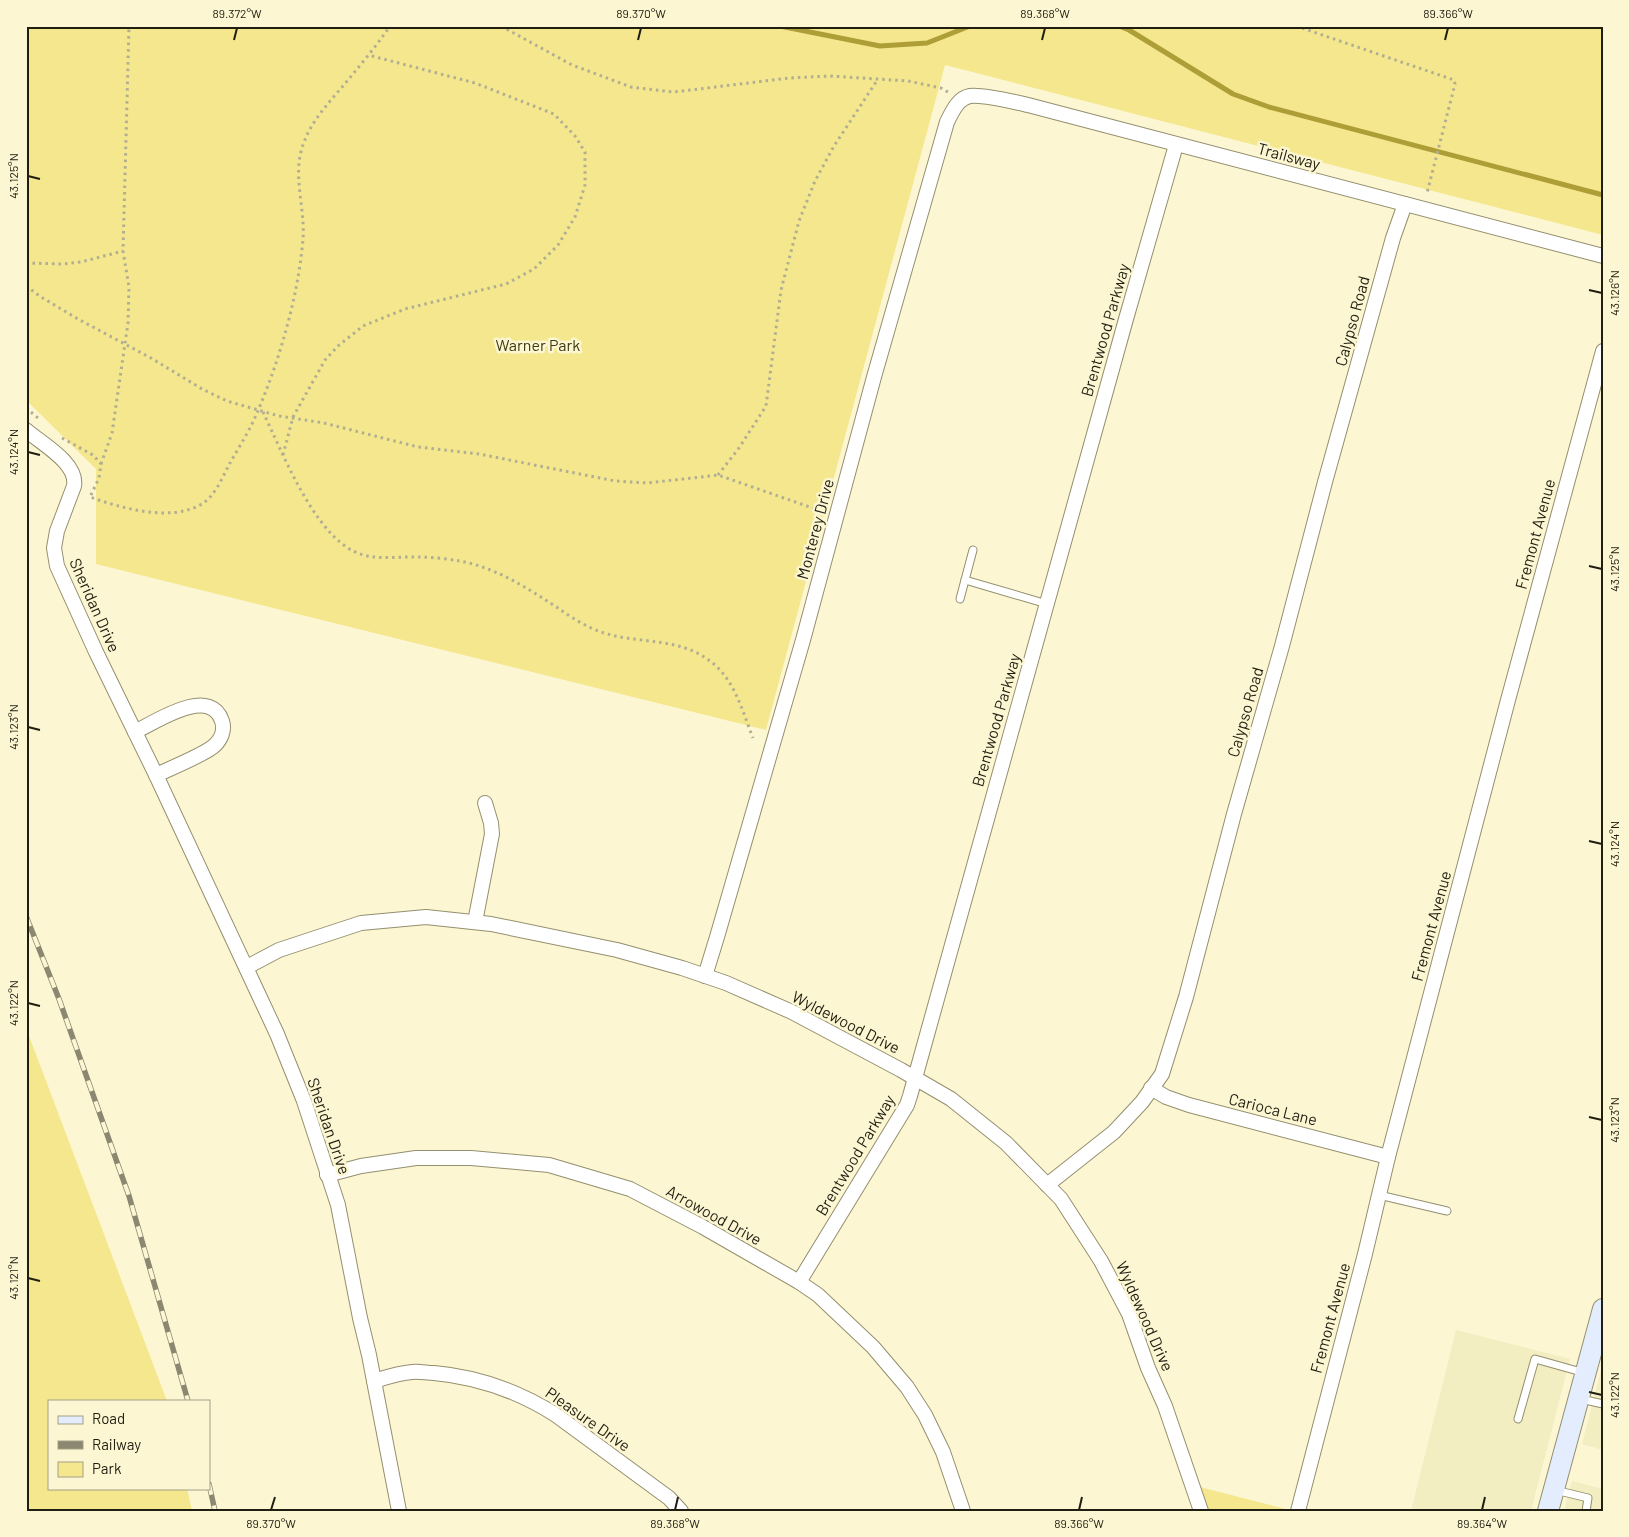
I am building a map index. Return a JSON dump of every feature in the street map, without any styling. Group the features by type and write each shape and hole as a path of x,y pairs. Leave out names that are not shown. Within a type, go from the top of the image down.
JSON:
{"street":[{"name":"Trailsway","path":"967,97 1004,99 1028,104 1176,145 1603,256"},
{"name":"Monterey Drive","path":"705,976 803,640 947,122 957,103 967,97"},
{"name":"Brentwood Parkway","path":"799,1282 907,1105 1176,145"},
{"name":"Calypso Road","path":"1047,1185 1114,1132 1142,1102 1162,1074 1186,997 1234,814 1282,646 1393,238 1405,204"},
{"name":"Fremont Avenue","path":"1298,1511 1388,1157 1508,700 1603,351"},
{"name":"Sheridan Drive","path":"26,430 56,454 72,471 74,486 57,532 54,548 57,566 278,1034 304,1101 338,1205 399,1511"},
{"path":"135,732 195,704 206,705 219,715 223,730 221,738 213,747 156,775"},
{"path":"475,922 492,834 491,822 485,803"},
{"name":"Wyldewood Drive","path":"247,968 279,950 361,923 426,917 491,924 617,950 726,983 792,1012 951,1099 1006,1143 1061,1200 1101,1261 1129,1314 1148,1368 1166,1406 1201,1511"},
{"name":"Carioca Lane","path":"1152,1088 1166,1097 1189,1106 1388,1157"},
{"name":"Arrowood Drive","path":"327,1175 360,1166 416,1158 471,1158 549,1165 630,1189 703,1227 799,1282 818,1295 873,1346 907,1387 925,1415 943,1452 963,1511"},
{"path":"1548,1511 1585,1373 1598,1348 1603,1309"},
{"name":"Pleasure Drive","path":"374,1381 391,1375 414,1372 460,1375 500,1386 541,1405 556,1415 669,1498 681,1511"}],"lane":[{"path":"960,599 973,550"},
{"path":"965,580 1047,604"},
{"path":"1379,1195 1447,1211"},
{"path":"1518,1419 1535,1359 1585,1373"},
{"path":"1579,1399 1603,1404"},
{"path":"1554,1489 1588,1498 1586,1511"}],"path":[{"path":"101,464 112,433 128,323 129,286 123,251 129,26"},
{"path":"90,497 132,509 162,513 185,512 201,505 215,491 258,410 279,353 300,270 303,235 299,186 300,155 308,133 321,111 390,26"},
{"path":"502,26 572,65 631,87 674,92 789,78 830,76 908,81 941,88 949,93"},
{"path":"1296,26 1454,80 1455,84 1426,193"},
{"path":"283,455 293,417 325,360 338,346 363,326 405,309 506,284 534,269 558,245 575,217 585,185 585,152 575,136 554,114 475,83 368,55"},
{"path":"718,475 740,448 766,406 781,290 799,221 815,181 834,146 878,79"},
{"path":"26,263 63,264 81,262 123,251"},
{"path":"26,286 70,315 150,358 202,389 263,412 293,417 418,447 479,454 615,481 648,483 718,475 836,517"},
{"path":"263,412 299,487 325,527 345,546 363,555 378,558 418,557 460,561 488,569 516,581 578,621 602,633 623,638 670,643 689,649 715,665 733,686 753,738"}],"shaded area":[{"path":"1456,1330 1570,1359 1531,1511 1411,1511"},
{"path":"1603,1363 1603,1450 1582,1444"},
{"path":"1572,1481 1603,1489 1603,1511 1564,1511"}],"green space":[{"name":"Warner Park","path":"26,26 1603,26 1603,235 945,65 766,730 96,564 96,469 26,400"},
{"path":"26,1028 167,1400 48,1400 48,1490 187,1490 192,1511 26,1511"},
{"path":"1192,1485 1293,1511 1201,1511"}],"waterway":[{"path":"780,26 880,46 927,43 970,26"},
{"path":"1119,26 1129,30 1233,94 1269,107 1603,195"}],"railway":[{"path":"26,916 59,999 129,1196 188,1400"},
{"path":"210,1488 215,1511"}]}
